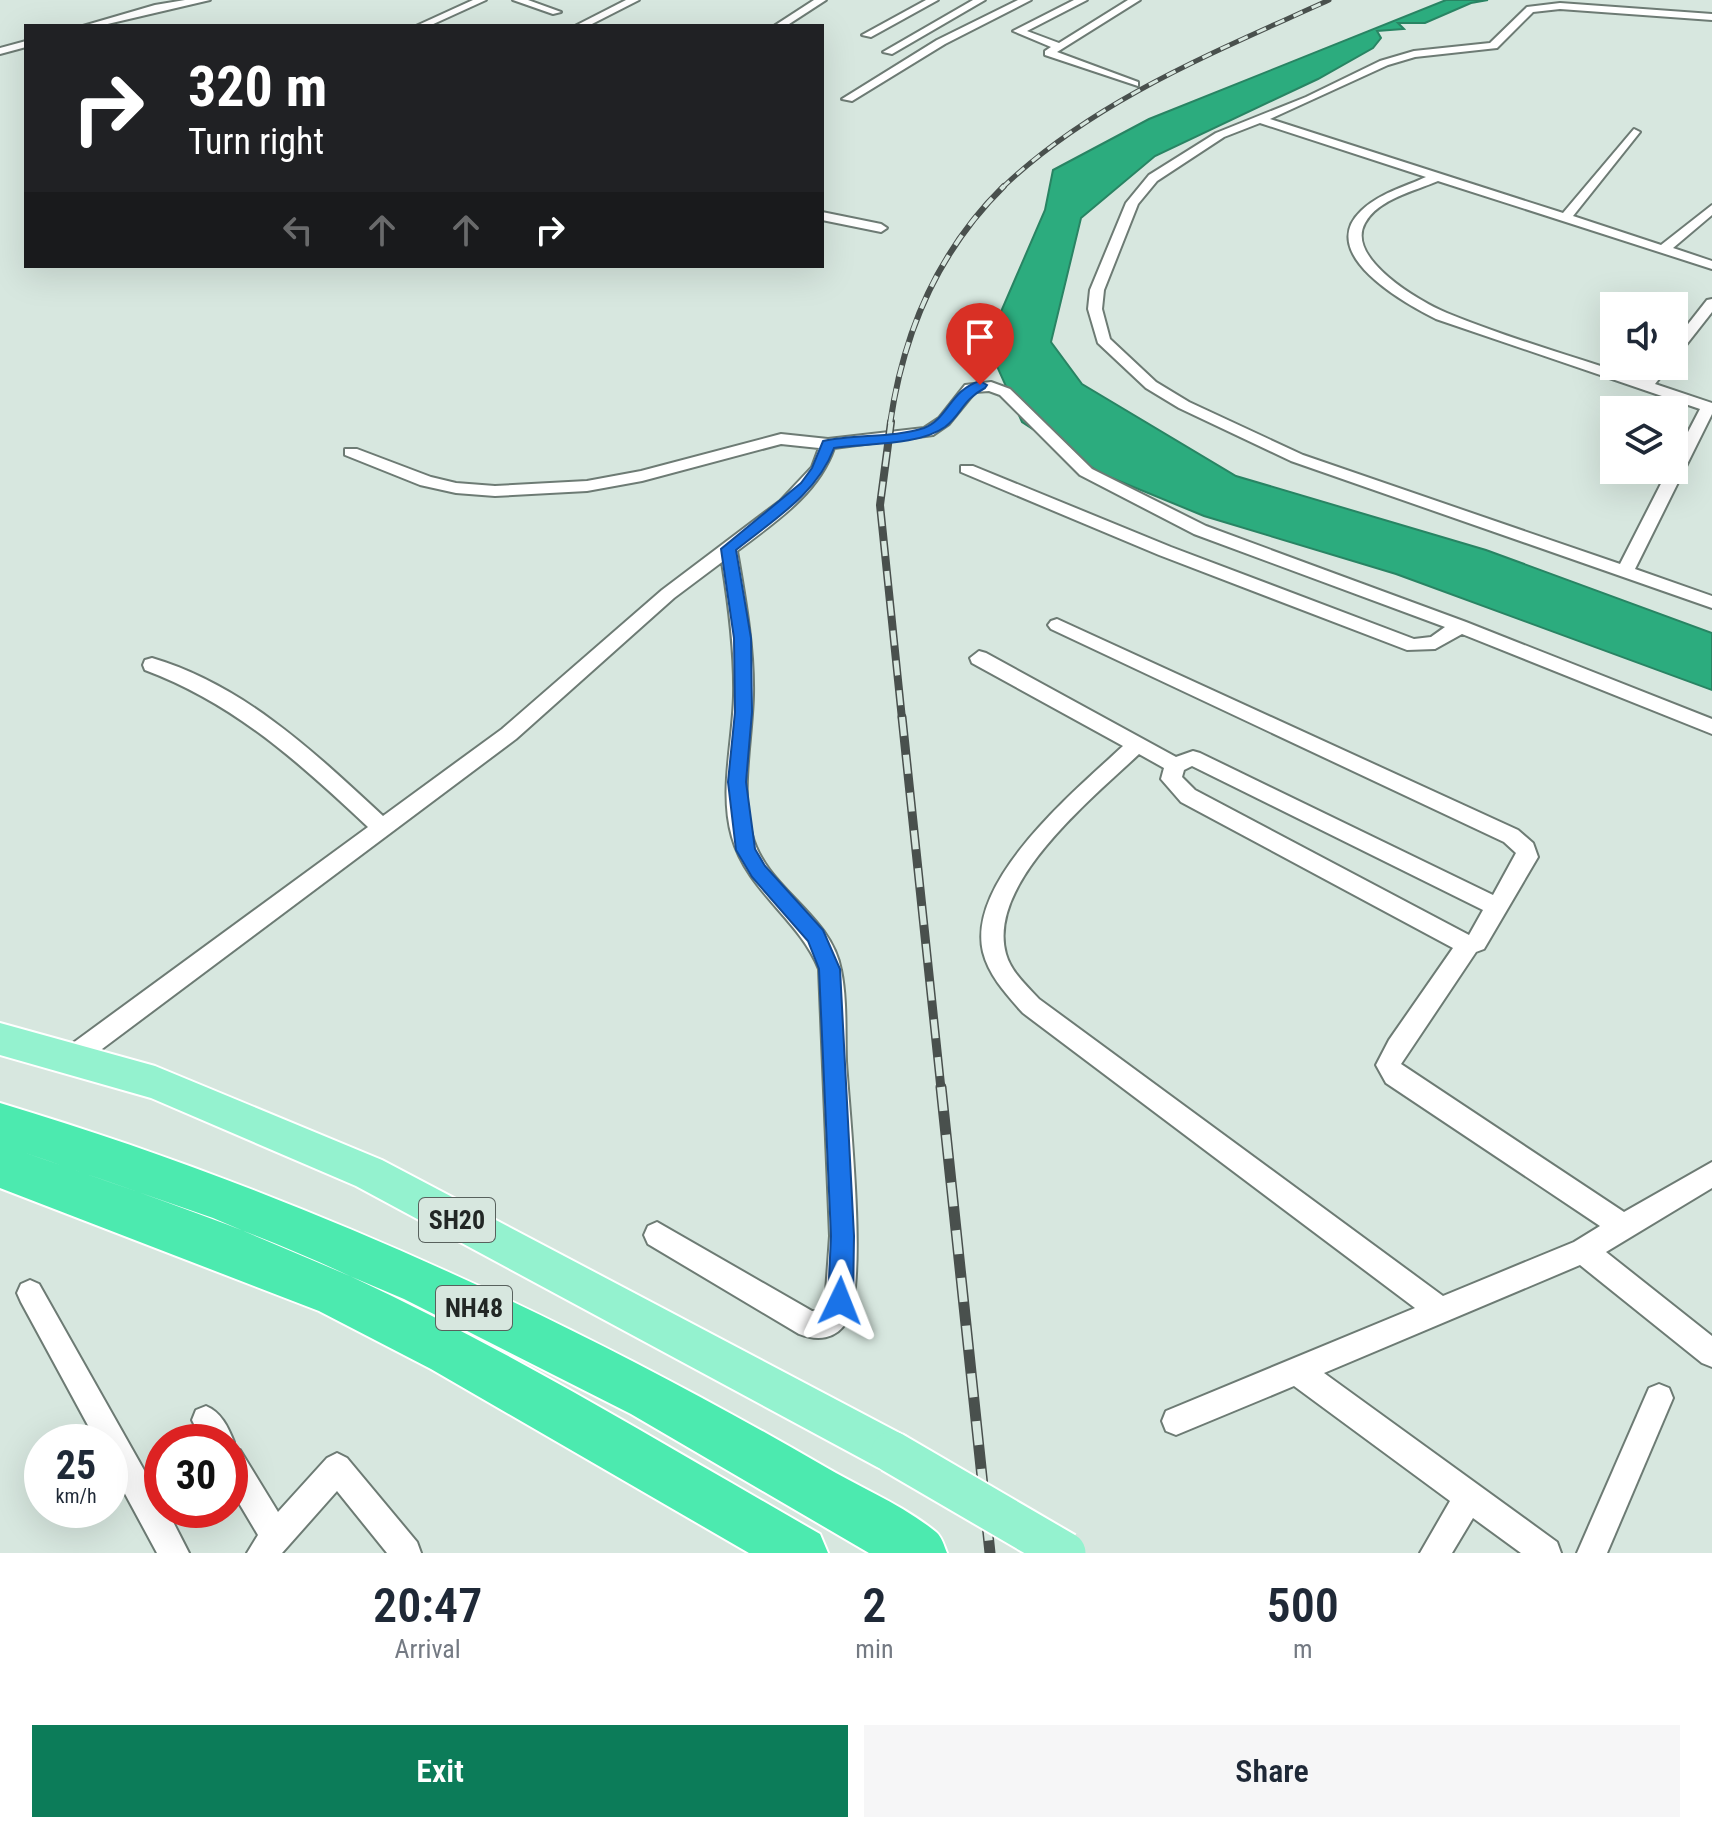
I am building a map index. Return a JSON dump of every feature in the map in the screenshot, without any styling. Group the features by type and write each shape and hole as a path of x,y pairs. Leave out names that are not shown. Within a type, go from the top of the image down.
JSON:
{"highway":[{"name":"NH48","path":"0,1124 186,1184 360,1254 557,1347 731,1442 920,1553"},
{"name":"NH48","path":"0,1166 145,1218 334,1293 449,1351 801,1553"}],"main road":[{"name":"SH20","path":"0,1039 155,1083 369,1173 892,1452 1065,1553"}],"street":[{"path":"95,24 158,7 205,0"},
{"path":"426,24 481,0"},
{"path":"518,0 556,12"},
{"path":"584,24 634,0"},
{"path":"782,24 821,0"},
{"path":"867,35 933,0"},
{"path":"888,52 980,0"},
{"path":"848,99 941,42 1026,0"},
{"path":"1058,46 1018,31 1082,0"},
{"path":"1134,84 1049,53 1135,0"},
{"path":"611,24 646,3"},
{"path":"1712,17 1560,6 1530,9 1493,46 1399,58 1258,119 1187,153 1153,178 1132,203 1097,290 1095,309 1103,340 1151,385 1271,447 1352,479 1712,602"},
{"path":"0,51 24,45"},
{"path":"1258,119 1712,265"},
{"path":"1565,218 1634,132"},
{"path":"1436,177 1394,197 1358,220 1352,231 1353,244 1371,269 1423,308 1441,316 1710,407 1625,571"},
{"path":"1664,249 1712,209"},
{"path":"824,216 881,228"},
{"path":"1688,333 1712,303"},
{"path":"1646,386 1651,380"},
{"path":"351,452 426,481 456,488 495,491 601,483 781,439 828,444 928,432 944,421 970,388 980,385 999,388 1072,462 1112,487 1200,530 1460,626 1712,727"},
{"path":"70,1059 509,734 668,594 806,486 819,469 828,444"},
{"path":"967,469 1178,556 1404,642 1424,646 1435,643 1460,626"},
{"path":"657,1235 809,1324 824,1325 836,1314 840,1301 843,1236 830,969 816,936 758,871 746,850 737,782 743,712 743,638 728,549"},
{"path":"1057,625 1313,742 1520,842 1527,857 1476,942 1468,945 1388,1065 1394,1075 1416,1091 1624,1227"},
{"path":"979,658 1175,765"},
{"path":"152,665 183,675 241,708 302,752 382,827"},
{"path":"1138,743 1037,844 1007,886 996,910 993,945 1006,979 1031,1006 1440,1310"},
{"path":"1468,945 1188,796 1171,779 1175,765 1185,759 1203,762 1497,907"},
{"path":"1176,1421 1583,1251 1712,1174"},
{"path":"1583,1251 1712,1353"},
{"path":"30,1293 174,1553"},
{"path":"1296,1370 1546,1553"},
{"path":"1592,1553 1659,1398"},
{"path":"248,1499 269,1545 337,1468 406,1553"},
{"path":"1435,1553 1469,1497"}],"shaded area":[{"path":"1446,0 1488,0 1471,3 1425,23 1398,23 1404,29 1377,31 1381,38 1373,48 1318,79 1155,156 1081,218 1051,342 1082,384 1236,476 1486,550 1712,633 1712,690 1396,574 1204,516 1102,474 1022,422 987,344 1045,210 1053,170 1149,119"}],"railway":[{"path":"1003,187 1076,129 1157,80 1329,0"},
{"path":"890,424 904,358 927,295 960,238 1003,187"},
{"path":"891,422 880,505 902,719"},
{"path":"902,717 941,1089"},
{"path":"941,1087 990,1553"}],"route":[{"path":"840,1301 843,1236 830,969 816,936 758,871 746,850 737,782 743,712 743,638 728,549 806,486 819,469 828,444 928,432 944,421 961,395 980,385"}]}
